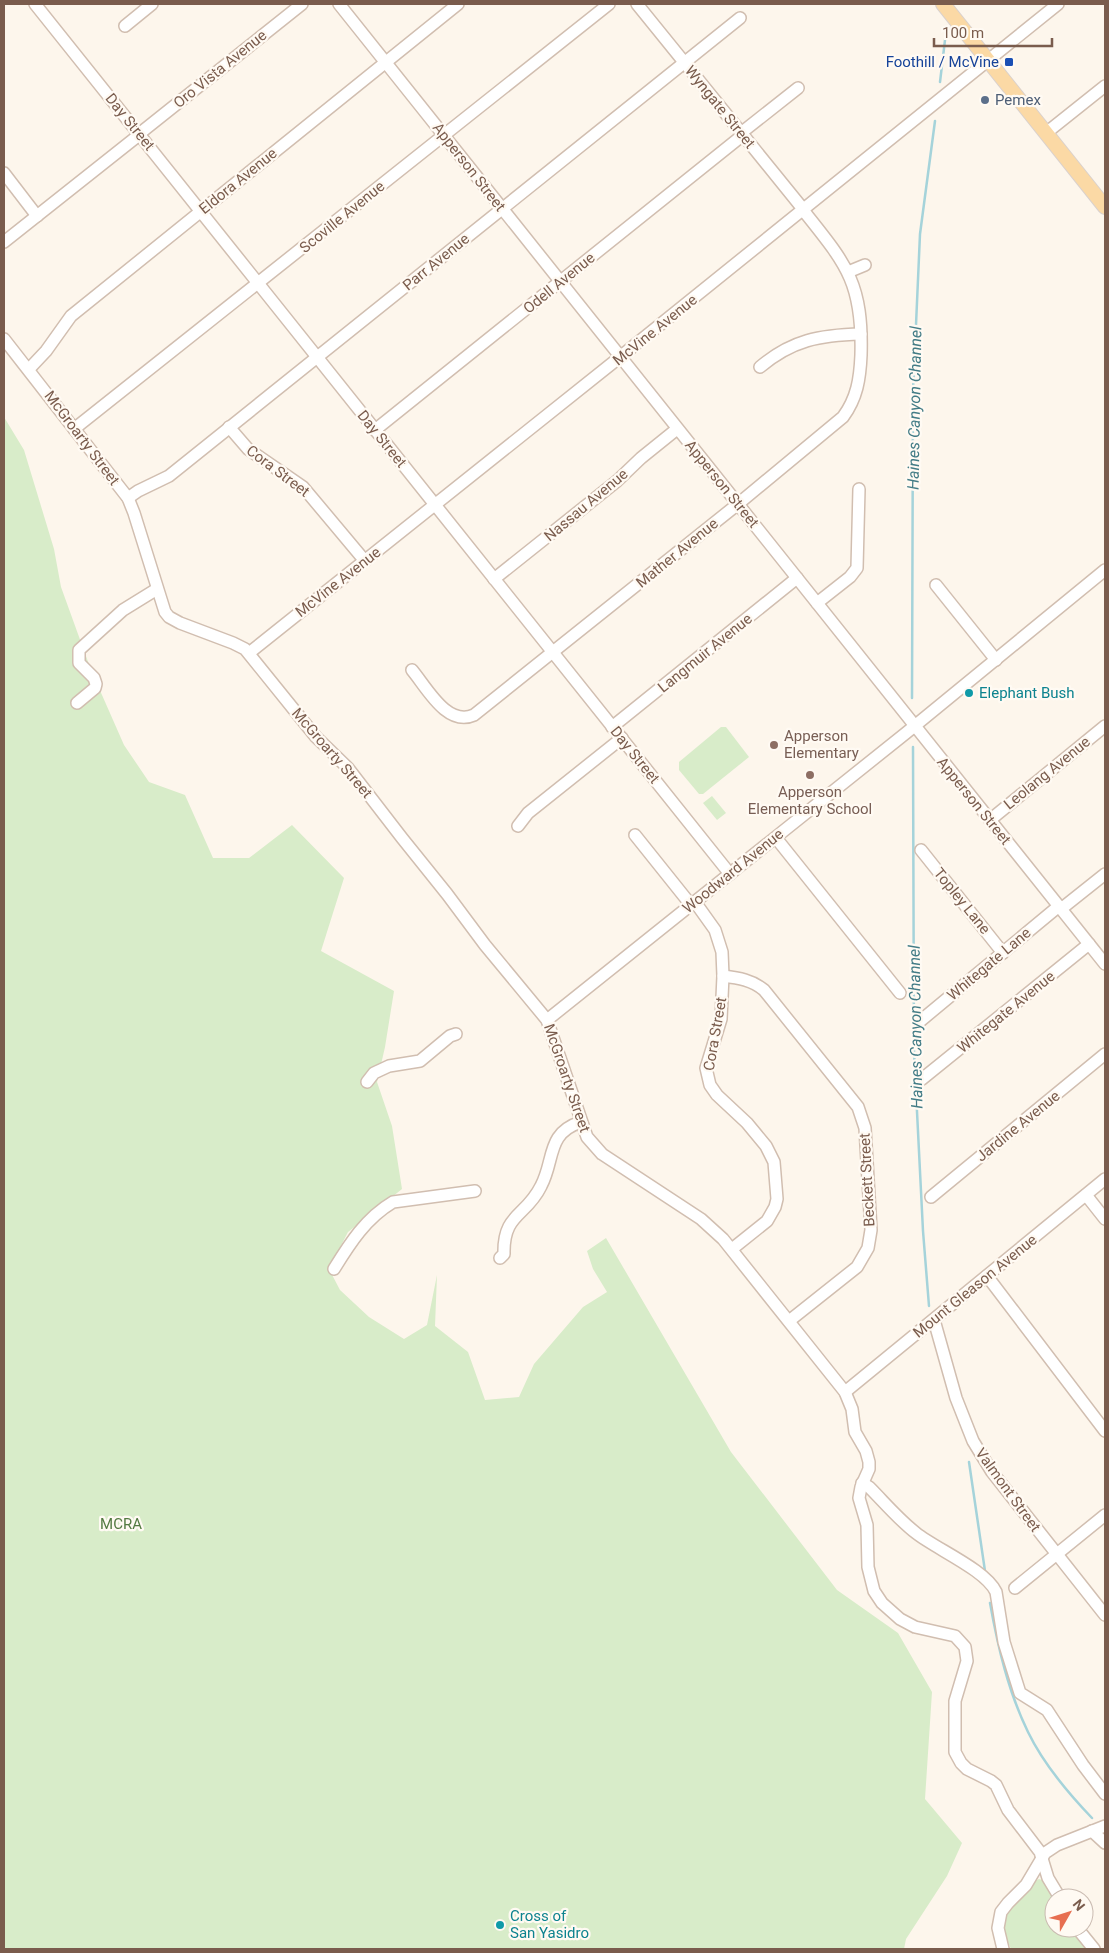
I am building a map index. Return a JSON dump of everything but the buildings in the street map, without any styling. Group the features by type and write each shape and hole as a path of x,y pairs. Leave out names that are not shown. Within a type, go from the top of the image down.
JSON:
{"main road":[{"path":"943,4 1105,207"}],"street":[{"name":"Day Street","path":"34,4 730,874"},
{"path":"126,26 152,4"},
{"name":"Oro Vista Avenue","path":"4,242 302,4"},
{"name":"Apperson Street","path":"339,4 1105,964"},
{"name":"Eldora Avenue","path":"29,368 46,351 67,319 458,4"},
{"name":"Scoville Avenue","path":"74,429 609,4"},
{"name":"Wyngate Street","path":"637,4 803,210"},
{"name":"McVine Avenue","path":"249,653 620,358 1058,4"},
{"name":"Parr Avenue","path":"128,498 138,490 169,476 740,18"},
{"path":"1046,133 1105,86"},
{"name":"Odell Avenue","path":"375,430 798,88"},
{"path":"4,173 37,216"},
{"name":"Mather Avenue","path":"412,670 449,713 458,717 474,715 738,504 843,417 853,401 859,382 861,334 859,304 848,272 836,252 803,210"},
{"path":"848,272 865,265"},
{"path":"760,367 784,349 803,342 824,336 861,334"},
{"name":"McGroarty Street","path":"4,339 29,368 128,498 165,612 169,617 204,633 233,642 249,653 316,737 348,768 390,824 448,894 485,945 547,1020 581,1122 589,1140 602,1154 701,1220 732,1249 844,1392 852,1409 854,1432 866,1451 870,1462 869,1469 862,1483 860,1502 867,1525 868,1567 874,1591 888,1610 900,1619 915,1627 955,1636 965,1647 967,1660 955,1701 955,1752 967,1769 994,1783 1008,1810 1042,1856 1048,1878 1054,1888"},
{"name":"Cora Street","path":"229,427 248,449 303,487 365,562"},
{"name":"Nassau Avenue","path":"494,579 611,487 641,458 677,428"},
{"path":"817,603 850,577 857,568 859,489"},
{"name":"Woodward Avenue","path":"547,1020 1104,575"},
{"name":"Langmuir Avenue","path":"612,726 797,578"},
{"path":"936,585 996,660"},
{"path":"78,703 95,688 96,684 94,678 79,663 77,656 83,645 109,625 123,610 157,589"},
{"name":"Leolang Avenue","path":"990,820 1105,726"},
{"path":"518,826 528,813 622,738"},
{"name":"Cora Street","path":"636,835 711,923 718,937 722,952 723,976 721,1019 707,1064 708,1078 717,1096 747,1123 771,1153 774,1162 777,1199 775,1207 767,1221 732,1249"},
{"path":"776,838 900,993"},
{"name":"Topley Lane","path":"921,850 1003,953"},
{"path":"1060,907 1105,874"},
{"name":"Whitegate Lane","path":"919,1022 1060,907"},
{"name":"Whitegate Avenue","path":"922,1079 1090,944"},
{"name":"Beckett Street","path":"723,976 741,978 755,983 764,990 858,1106 865,1128 871,1230 868,1248 857,1267 789,1321"},
{"path":"366,1082 374,1073 389,1066 420,1061 450,1036 456,1034"},
{"name":"Jardine Avenue","path":"931,1198 1105,1054"},
{"path":"500,1258 504,1254 507,1228 541,1187 550,1154 558,1136 571,1125 581,1122"},
{"name":"Mount Gleason Avenue","path":"844,1392 1105,1179"},
{"path":"334,1269 353,1238 382,1208 393,1202 475,1191"},
{"path":"1086,1195 1105,1220"},
{"path":"987,1276 1105,1431"},
{"name":"Valmont Street","path":"934,1320 951,1382 973,1441 992,1472 1105,1615"},
{"path":"862,1483 869,1487 917,1534 980,1574 992,1585 996,1592 1004,1642 1020,1693 1046,1710 1105,1794"},
{"path":"1015,1588 1105,1515"},
{"path":"1003,1949 998,1930 1001,1913 1008,1903 1026,1886 1042,1856 1057,1845 1105,1826"},
{"path":"1092,1830 1105,1843"},
{"path":"1085,1938 1094,1949"}],"green space":[{"name":"MCRA","path":"4,417 24,450 54,549 61,587 91,670 124,745 149,782 185,795 213,858 249,858 292,825 344,878 321,951 394,991 377,1082 392,1126 402,1189 348,1232 329,1269 340,1290 369,1317 404,1339 427,1325 437,1275 435,1326 468,1352 485,1400 519,1397 534,1364 583,1307 607,1292 593,1269 587,1251 606,1238 731,1452 837,1590 898,1633 932,1692 925,1799 962,1843 947,1876 906,1939 904,1949 4,1949"},
{"path":"721,727 726,727 749,757 703,794 699,794 679,770 679,762"},
{"path":"712,796 726,813 717,820 703,803"},
{"path":"1039,1879 1045,1882 1050,1888 1044,1888 1044,1938 1078,1938 1086,1949 1011,1949 1005,1933 1005,1920 1011,1909 1032,1884"}],"waterway":[{"name":"Haines Canyon Channel","path":"940,82 945,40"},
{"name":"Haines Canyon Channel","path":"912,698 913,393 920,234 935,121"},
{"name":"Haines Canyon Channel","path":"913,747 914,1052 923,1231 929,1306"},
{"name":"Haines Canyon Channel","path":"969,1462 985,1571"},
{"name":"Haines Canyon Channel","path":"990,1603 1004,1669 1028,1732 1041,1755 1057,1777 1092,1818"}],"place":[{"name":"Foothill / McVine","path":"1009,62"},
{"name":"Pemex","path":"985,100"},
{"name":"Elephant Bush","path":"969,693"},
{"name":"Apperson Elementary","path":"774,745"},
{"name":"Apperson Elementary School","path":"810,775"},
{"name":"Cross of San Yasidro","path":"500,1925"}]}
